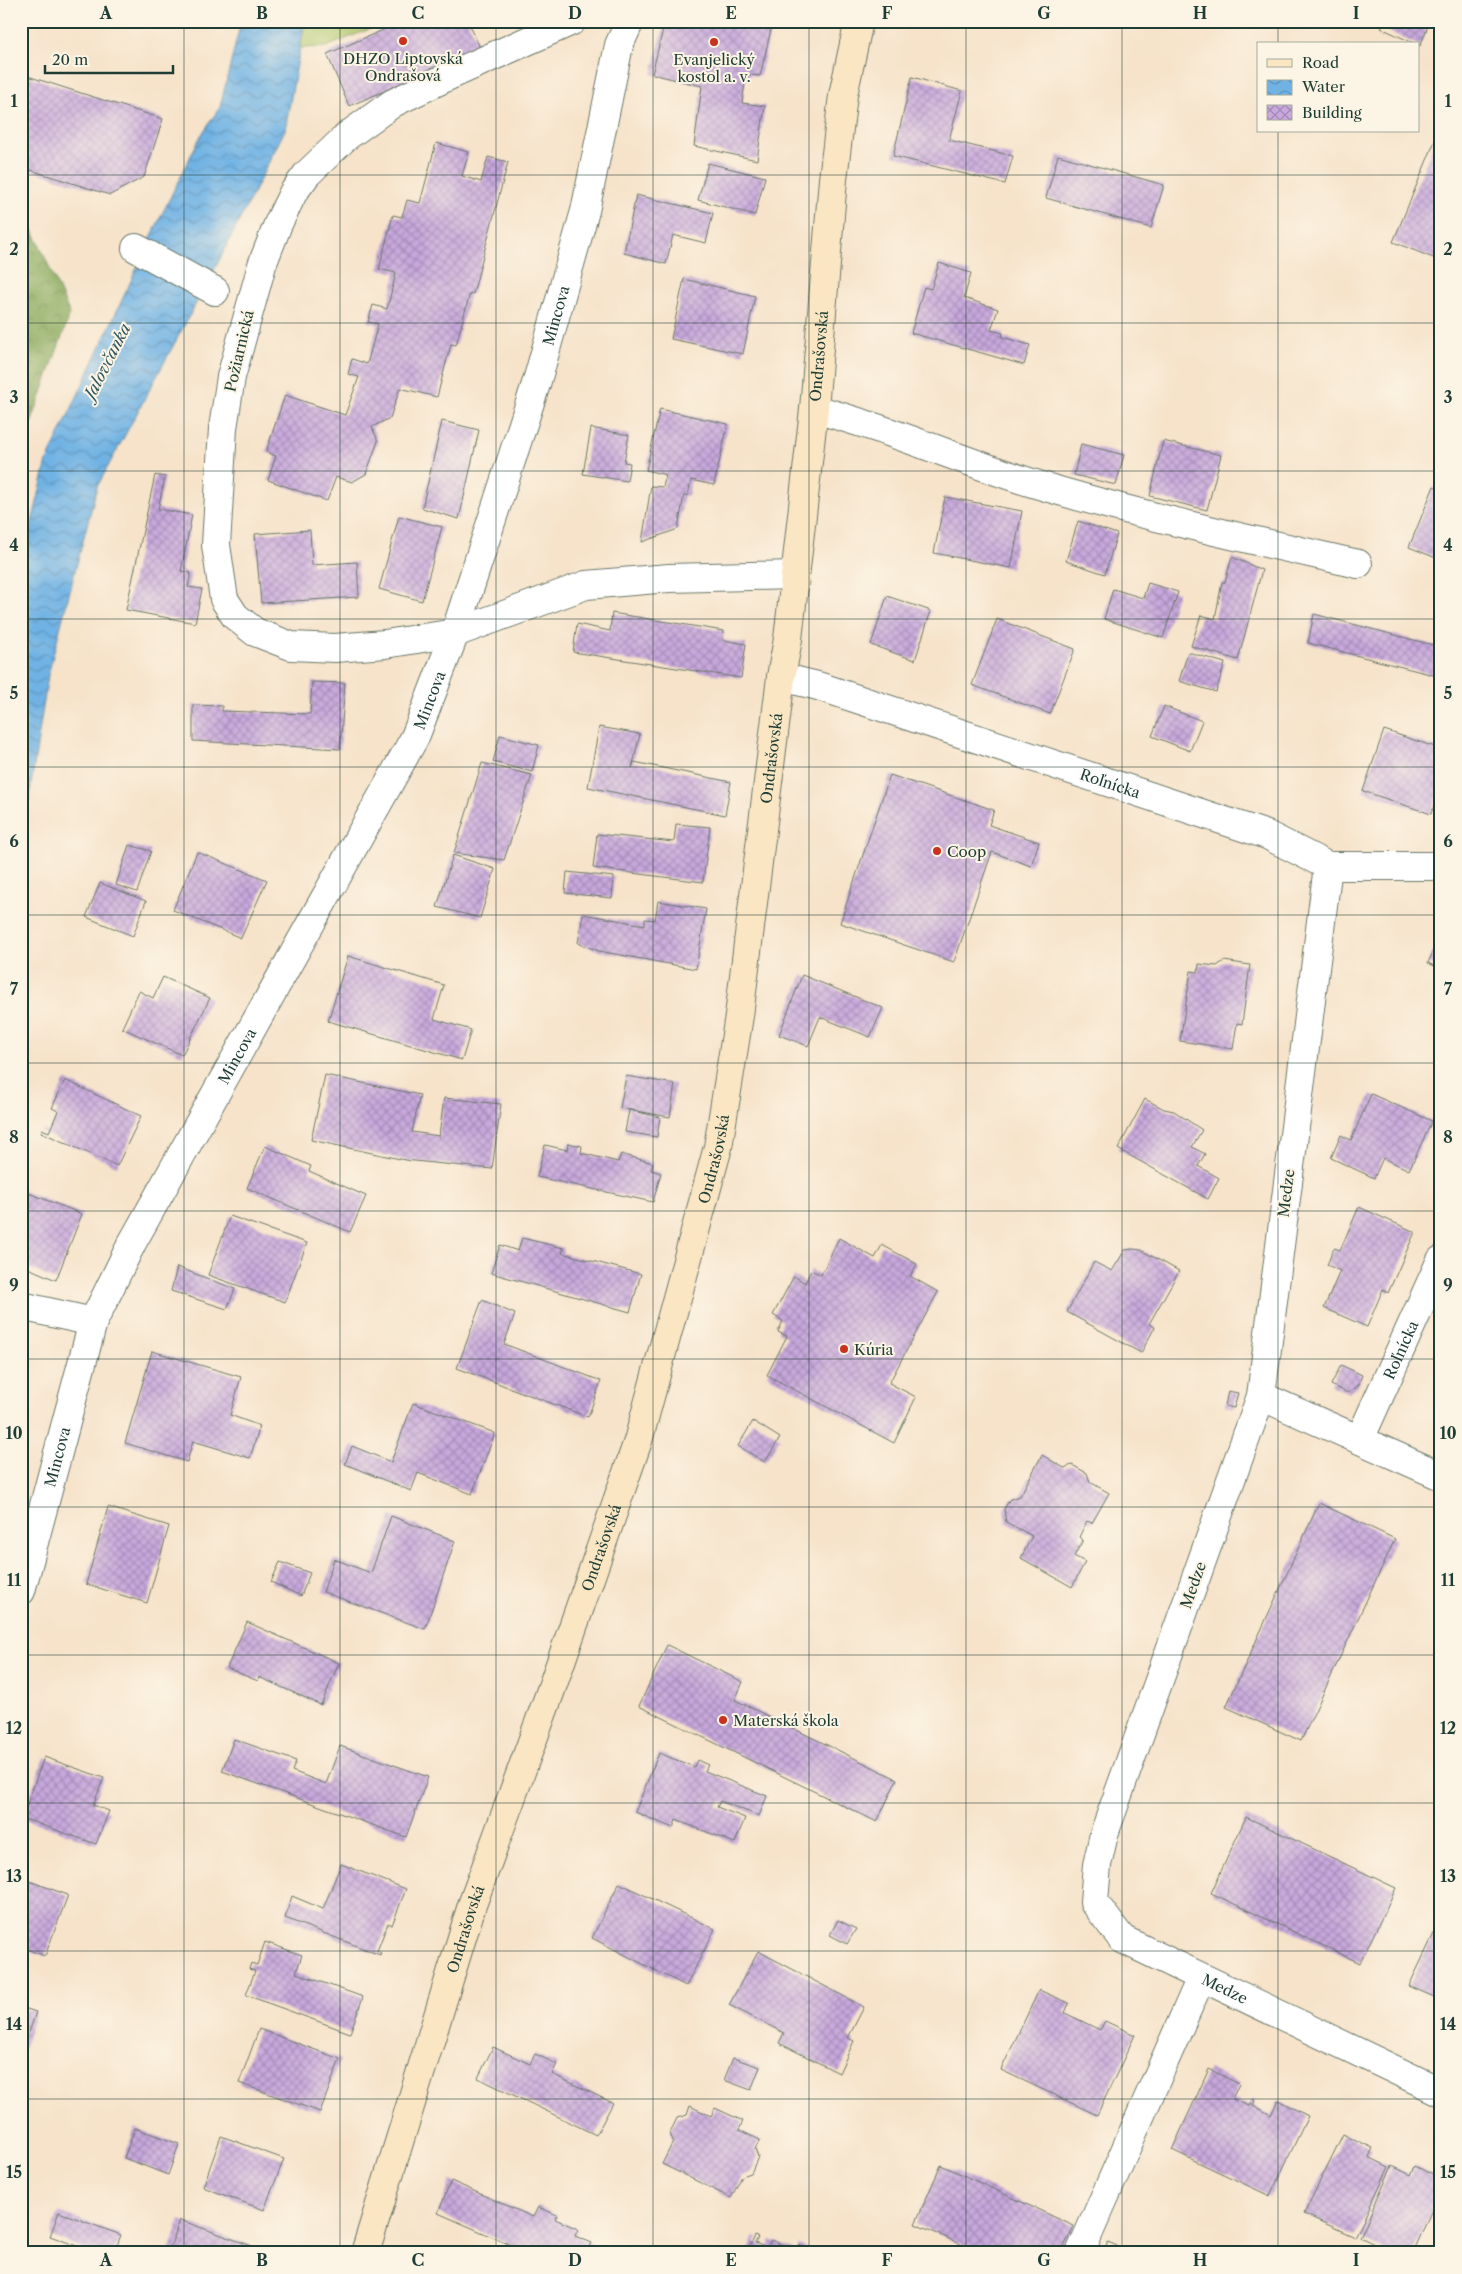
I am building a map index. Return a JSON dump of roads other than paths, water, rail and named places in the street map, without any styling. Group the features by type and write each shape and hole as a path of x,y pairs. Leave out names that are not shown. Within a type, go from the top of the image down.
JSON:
{"street":[{"name":"Požiarnická","path":"572,21 393,103 347,136 306,174 293,193 278,224 262,265 231,377 223,428 216,545 219,579 224,599 235,616 255,632 291,646 336,648 385,644 456,633 586,585 669,578 795,574"},
{"name":"Mincova","path":"21,1591 93,1322 132,1243 415,737 456,633 537,381 585,211 619,45 630,21"},
{"name":"Ondrašovská","path":"365,2253 472,1905 551,1690 638,1441 715,1157 739,1016 795,574 814,409 833,179 843,95 859,21"},
{"path":"136,248 215,291"},
{"path":"814,409 853,419 1029,482 1201,528 1358,564"},
{"name":"Roľnícka","path":"781,677 818,686 1267,836 1328,866 1441,866"},
{"name":"Medze","path":"1328,866 1260,1396 1107,1824 1097,1865 1094,1902 1122,1939 1441,2092"},
{"name":"Roľnícka","path":"1360,1439 1441,1260"},
{"path":"21,1306 93,1322"},
{"path":"1260,1396 1441,1476"},
{"path":"1080,2253 1201,1978"}],"water":[{"name":"Jalovčanka","path":"241,21 305,21 285,130 218,263 97,487 48,675 21,850 21,567 47,461 162,214 200,137 220,107"}],"place":[{"name":"DHZO Liptovská Ondrašová","path":"403,41"},
{"name":"Evanjelický kostol a. v.","path":"714,42"},
{"name":"Coop","path":"937,851"},
{"name":"Kúria","path":"844,1349"},
{"name":"Materská škola","path":"723,1720"}]}
